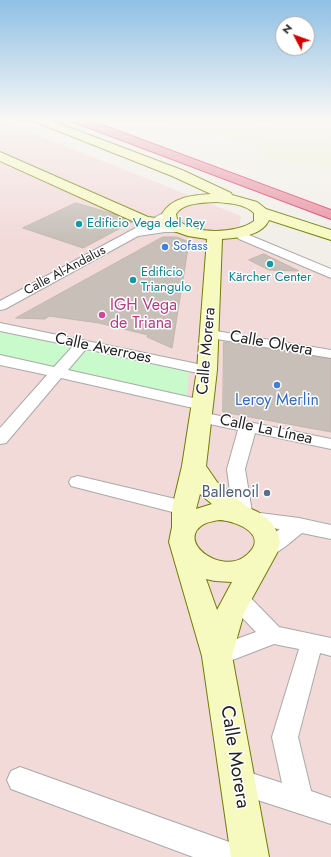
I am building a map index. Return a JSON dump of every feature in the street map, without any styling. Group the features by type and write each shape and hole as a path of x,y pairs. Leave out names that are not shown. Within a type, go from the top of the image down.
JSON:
{"highway":[{"path":"182,159 331,215"},
{"path":"207,159 331,204"}],"street":[{"path":"7,159 144,221 152,222 179,216 208,198 232,199"},
{"path":"24,159 103,195 133,206 155,209 179,216 215,235 282,225 311,227"},
{"path":"128,159 176,175 192,186 192,197 179,216"},
{"path":"139,159 188,178 232,199 247,203 261,212 278,219 311,227 331,235"},
{"path":"261,212 261,222 249,230 243,237 331,274"},
{"name":"Calle Al-Andalus","path":"130,236 165,229 179,216"},
{"name":"Calle Al-Andalus","path":"0,306 130,236 152,222"},
{"name":"Calle Morera","path":"215,235 207,370 184,528 217,656 239,782 250,857"},
{"name":"Calle Averroes","path":"0,327 207,370"},
{"name":"Calle Olvera","path":"210,334 331,354"},
{"path":"0,439 82,345"},
{"name":"Calle Averroes","path":"0,360 59,372 202,411"},
{"name":"Calle La Línea","path":"202,411 248,426 331,444"},
{"path":"244,515 236,469 248,426"},
{"path":"184,528 187,555 194,562 215,570 239,570 258,561 264,552 267,543 266,536 259,526 208,488 194,466"},
{"path":"78,482 184,528"},
{"path":"184,528 191,521 208,513 228,511 299,524 331,532"},
{"path":"264,552 299,524"},
{"name":"Calle Morera","path":"217,656 230,612 264,552"},
{"path":"237,598 273,635"},
{"path":"217,656 273,635 322,644 285,737 299,800"},
{"path":"20,780 232,857"},
{"path":"239,782 331,811"}],"shaded area":[{"path":"0,159 98,159 241,216 237,238 331,277 331,857 0,857"}],"green space":[{"path":"265,159 331,159 331,168"},
{"path":"0,332 75,347 56,367 0,356"},
{"path":"86,350 189,371 187,396 68,370"}],"building":[{"name":"Edificio Vega del Rey","path":"76,203 114,214 132,222 83,248 23,228"},
{"name":"Edificio Triangulo","path":"163,237 177,237 189,242 172,348 147,337 148,335 99,323 49,316 45,319 16,318"},
{"name":"Kärcher Center","path":"264,254 299,271 269,270 249,260"},
{"name":"Leroy Merlin","path":"224,342 331,359 331,432 223,412"}],"place":[{"name":"Edificio Vega del Rey","path":"79,224"},
{"name":"Sofass","path":"165,247"},
{"name":"Kärcher Center","path":"270,264"},
{"name":"Edificio Triangulo","path":"133,280"},
{"name":"IGH Vega de Triana","path":"102,315"},
{"name":"Leroy Merlin","path":"277,385"},
{"name":"Ballenoil","path":"267,493"}]}
